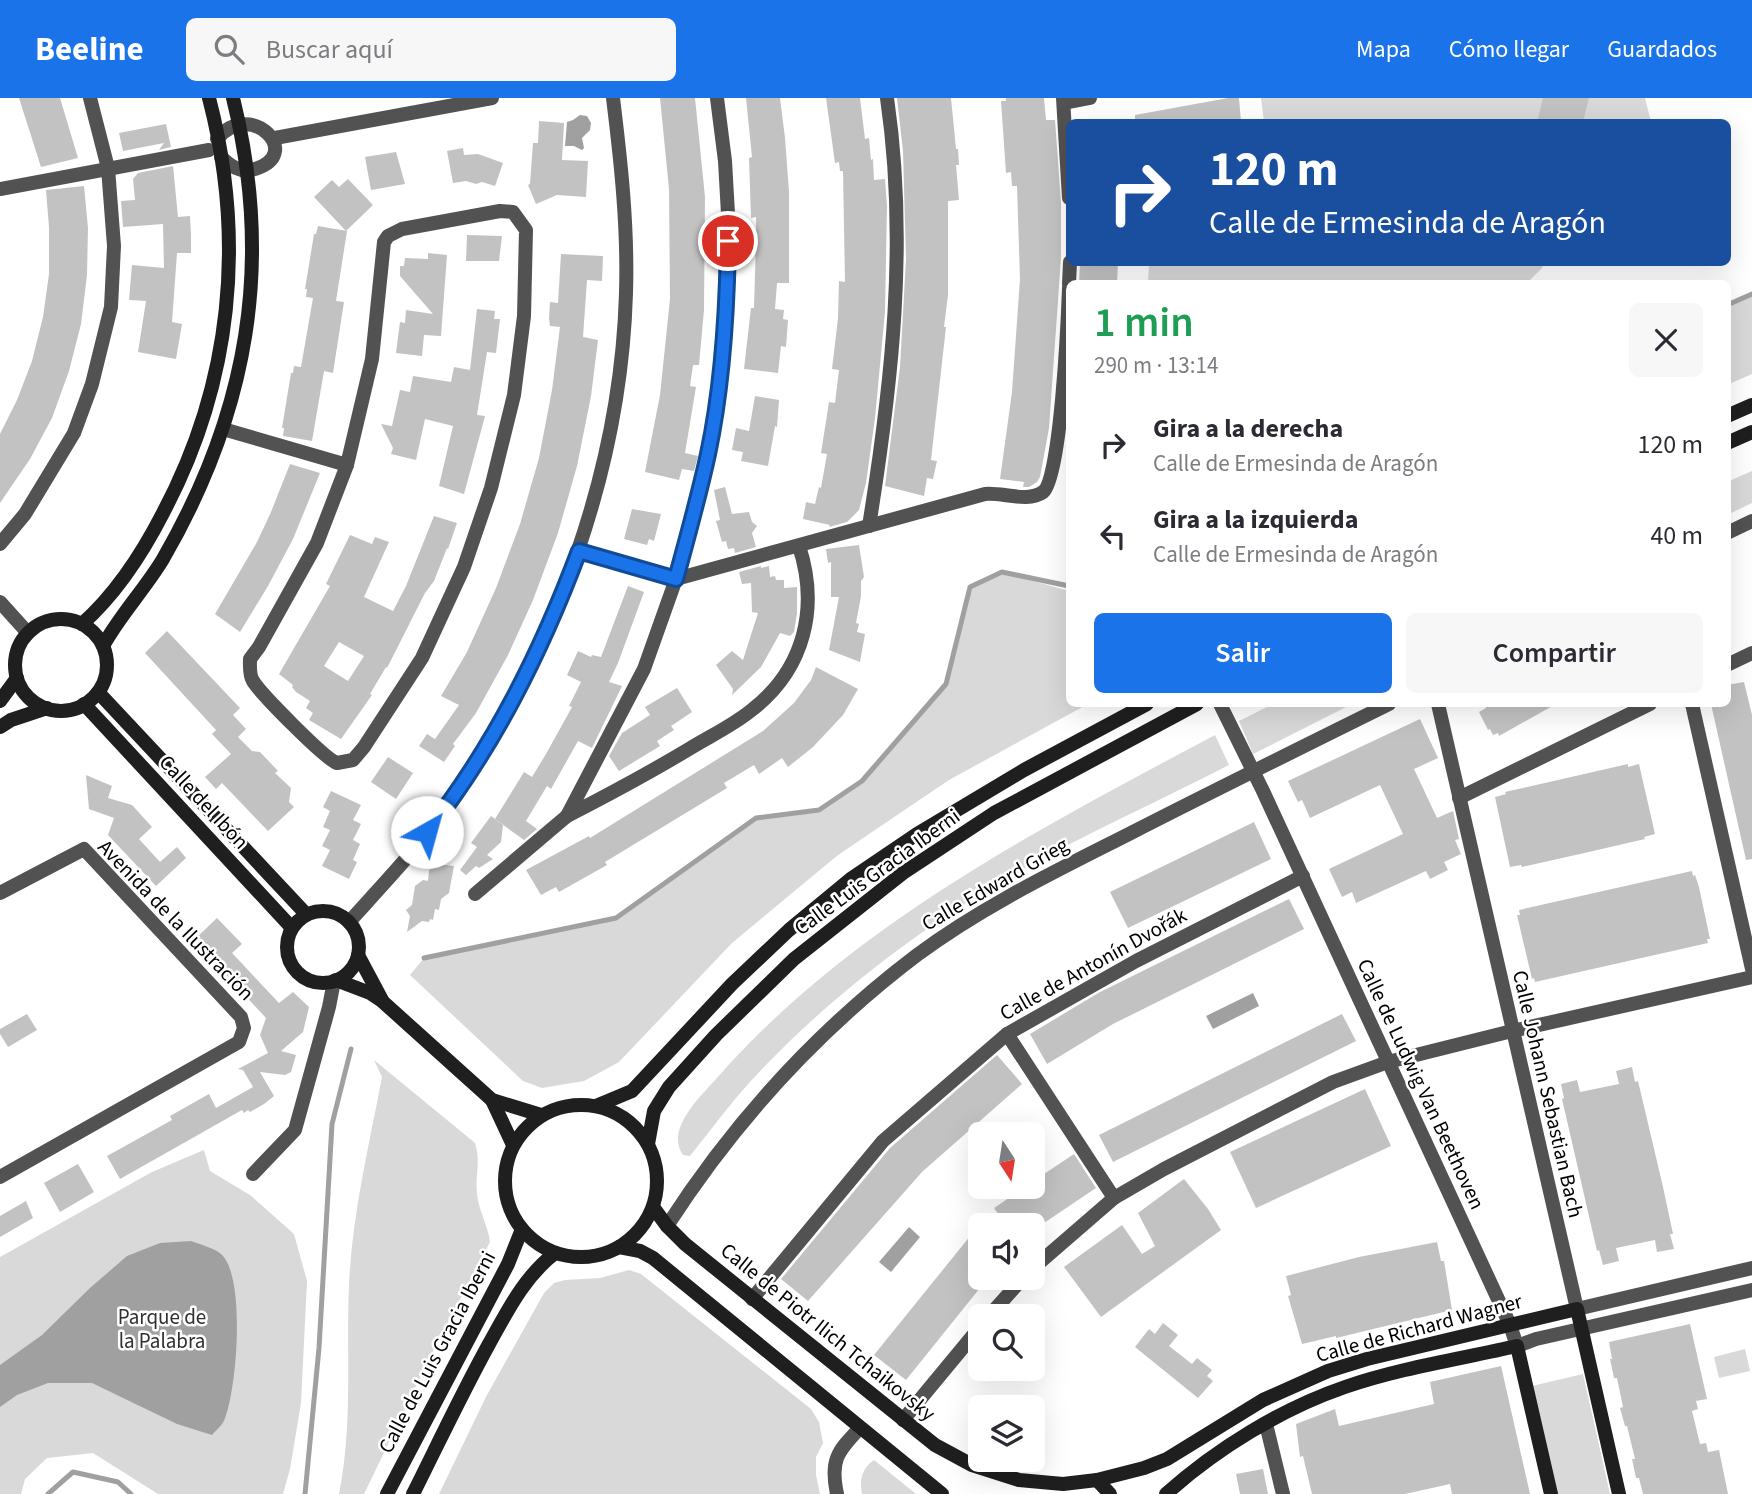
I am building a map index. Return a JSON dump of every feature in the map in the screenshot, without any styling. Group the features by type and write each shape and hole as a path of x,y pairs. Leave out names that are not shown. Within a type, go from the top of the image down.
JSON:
{"street":[{"path":"0,544 25,514 74,433 92,384 111,307 114,246 108,168 90,98"},
{"path":"82,624 98,610 126,576 153,532 180,480 211,398 223,335 229,279 229,228 209,98"},
{"path":"103,646 168,550 187,515 217,450 239,373 252,283 253,247 248,171 233,98"},
{"path":"275,138 492,98"},
{"path":"349,922 410,854 460,790 529,670 556,614 579,551 613,416 623,348 626,228 613,98"},
{"path":"567,816 644,669 676,579 708,455 726,321 728,214 717,98"},
{"path":"869,526 888,398 896,290 896,203 887,98"},
{"path":"1066,139 1064,100 1090,98"},
{"path":"237,116 257,116 272,128 275,138 269,161 248,171 233,167 216,149 229,121 237,116"},
{"path":"0,189 216,149"},
{"path":"500,211 513,212 526,230 524,316 514,395 491,488 464,568 422,658 365,747 353,760 344,764 323,755 263,694 251,678 250,659 317,543 347,465 373,359 382,250 386,238 402,229 500,211"},
{"path":"579,551 676,579 985,494 1028,496 1044,491 1051,480 1061,404 1066,330"},
{"path":"1731,414 1752,405"},
{"path":"223,429 347,465"},
{"path":"1731,441 1752,432"},
{"path":"1731,531 1752,521"},
{"path":"475,894 567,816 635,781 737,720 757,706 776,686 794,658 806,624 808,581 799,545"},
{"path":"0,602 28,633"},
{"path":"60,619 82,624 103,646 107,658 107,670 98,692 85,704 66,710 47,708 28,697 17,678 15,668 18,650 28,633 48,621 60,619"},
{"path":"1731,663 1752,653"},
{"path":"0,701 17,678"},
{"name":"Calle del Ibón","path":"98,692 306,914"},
{"name":"Calle del Ibón","path":"85,704 292,928"},
{"name":"Calle Luis Gracia Iberni","path":"596,1106 632,1091 732,984 789,930 852,878 918,834 1000,785 1142,707"},
{"name":"Calle Luis Gracia Iberni","path":"648,1144 654,1111 670,1087 716,1035 794,959 903,873 995,813 1191,707"},
{"name":"Calle de Ludwig Van Beethoven","path":"1222,707 1303,876 1510,1325 1551,1494"},
{"name":"Calle Edward Grieg","path":"667,1226 697,1180 782,1074 845,1015 917,955 976,915 1045,876 1383,707"},
{"name":"Calle Johann Sebastian Bach","path":"1439,707 1619,1494"},
{"path":"1459,798 1644,707"},
{"path":"1693,707 1752,969"},
{"path":"0,727 11,720 47,708"},
{"name":"Avenida de la Ilustración","path":"0,893 84,849 241,1017 243,1028 239,1042 0,1177"},
{"name":"Calle de Antonín Dvořák","path":"752,1299 883,1141 1007,1034 1136,961 1303,876"},
{"path":"358,955 350,970 326,983 309,980 295,969 290,962 287,945 292,928 306,914 324,911 342,916 357,935 358,955 382,1001"},
{"path":"1045,1258 1114,1198 1164,1168 1333,1082 1388,1062 1752,977"},
{"path":"335,980 370,993 382,1001 492,1100 513,1145"},
{"path":"253,1174 295,1130 335,980"},
{"path":"1007,1034 1114,1198"},
{"path":"492,1100 541,1115"},
{"path":"574,1104 596,1106 631,1123 648,1144 657,1181 653,1207 639,1230 619,1247 594,1256 555,1253 543,1247 522,1229 513,1217 504,1188 504,1174 513,1145 520,1133 541,1115 574,1104"},
{"name":"Calle de Piotr Ilich Tchaikovsky","path":"653,1207 685,1244 752,1299 903,1420 950,1454 968,1462"},
{"name":"Calle de Luis Gracia Iberni","path":"387,1494 508,1264 522,1229"},
{"path":"619,1247 640,1251 653,1258 859,1429 942,1494"},
{"name":"Calle de Luis Gracia Iberni","path":"413,1494 473,1373 520,1288 543,1262 555,1253"},
{"name":"Calle de Richard Wagner","path":"991,1472 1041,1483 1076,1483 1144,1468 1167,1459 1263,1400 1328,1371 1367,1359 1752,1268"},
{"path":"1000,1304 1012,1290"},
{"name":"Calle de Richard Wagner","path":"1166,1494 1221,1450 1266,1424 1346,1387 1517,1346 1536,1339 1752,1290"},
{"path":"903,1420 968,1341"},
{"path":"1266,1424 1283,1494"},
{"path":"837,1494 834,1461 839,1451 859,1429"},
{"path":"1097,1480 1110,1494"},
{"path":"1064,1494 1076,1483"}],"green space":[{"path":"1261,98 1645,98 1650,119 1264,119"},
{"path":"1149,266 1543,266 1530,280 1148,280"},
{"path":"1752,294 1752,374 1731,383 1731,303"},
{"path":"1752,471 1752,503 1731,513 1731,480"},
{"path":"1002,572 1066,590 1066,707 1083,707 949,780 838,855 732,943 619,1062 584,1081 542,1088 523,1081 410,975 424,958 616,918 756,818 819,810 862,781 946,684 970,587"},
{"path":"1267,707 1346,707 1253,754 1239,721"},
{"path":"1215,735 1229,765 1007,878 905,945 838,997 777,1053 690,1156 683,1155 678,1135 681,1124 694,1104 769,1024 826,974 886,928 1014,845"},
{"path":"374,1060 475,1143 478,1156 478,1199 490,1242 431,1355 364,1494 339,1494 348,1416 351,1259 362,1181 382,1077"},
{"name":"Parque de la Palabra","path":"204,1150 210,1171 250,1195 294,1234 307,1281 301,1403 283,1494 158,1494 93,1453 47,1458 25,1479 21,1494 0,1494 0,1257 152,1172"},
{"path":"629,1270 641,1274 811,1409 819,1422 823,1443 816,1457 820,1494 439,1494 487,1395 544,1293 554,1283 565,1280 600,1278"},
{"path":"1745,1349 1750,1371 1719,1378 1714,1357"},
{"path":"1583,1374 1610,1494 1557,1494 1532,1386"},
{"path":"874,1460 916,1494 862,1494 862,1475"}],"shaded area":[{"path":"580,115 587,116 591,123 590,130 582,138 582,150 565,146 567,122"},
{"path":"1253,993 1259,1006 1213,1029 1206,1016"},
{"path":"909,1227 920,1237 891,1272 879,1262"},
{"path":"191,1241 221,1254 229,1266 234,1285 237,1333 233,1383 224,1421 212,1435 177,1424 92,1383 48,1383 17,1395 0,1407 0,1365 42,1335 127,1256 160,1243"}],"building":[{"path":"19,98 60,98 78,158 41,167"},
{"path":"660,98 695,98 705,197 704,310 699,365 693,365 690,386 696,387 685,453 698,456 694,471 682,469 679,480 645,472 660,395 670,299 669,189"},
{"path":"746,98 780,98 785,138 789,192 789,283 777,283 775,309 784,310 783,319 788,320 786,347 781,346 778,373 744,369 751,308 754,308 756,240 756,217 751,218 749,158 752,157"},
{"path":"826,98 860,98 865,139 869,138 871,160 873,159 874,180 885,179 887,206 885,312 866,483 859,510 847,522 829,527 830,525 803,519 806,502 815,504 819,487 821,488 827,454 821,453 829,402 835,403 839,370 832,369 839,281 845,282 843,171 840,171 839,162 835,163"},
{"path":"897,98 951,98 958,149 959,165 956,165 959,200 948,201 946,327 931,460 937,461 933,479 927,478 924,496 885,486 900,367 906,259 903,151"},
{"path":"1006,98 1044,98 1046,120 1055,120 1061,203 1061,258 1049,428 1040,477 1029,487 1023,487 1024,482 1000,479 1012,392 1020,279 1017,186 1012,186 1011,172 1006,173 1001,101 1006,101"},
{"path":"1239,98 1241,119 1135,119 1135,115"},
{"path":"1543,98 1589,98 1584,119 1538,119"},
{"path":"539,121 564,123 562,160 588,161 586,197 557,195 536,204 528,185 533,143 538,143"},
{"path":"166,124 171,147 159,150 164,143 123,151 119,133"},
{"path":"463,148 464,155 478,154 503,163 495,186 482,182 453,183 447,151"},
{"path":"396,152 405,184 371,190 365,157"},
{"path":"173,166 178,217 190,216 191,235 191,253 177,253 172,322 182,324 176,359 138,352 146,301 129,300 132,265 164,268 163,224 123,227 121,201 135,200 133,179 138,173"},
{"path":"348,179 373,205 346,231 314,197 332,180 339,187"},
{"path":"84,186 88,228 87,275 81,324 69,371 52,418 30,459 0,503 0,434 32,361 43,317 49,274 46,190"},
{"path":"318,226 347,231 336,301 344,302 333,373 324,371 312,441 283,436 282,428 291,373 294,366 301,367 313,298 306,297 305,289 314,234"},
{"path":"467,235 502,236 499,261 466,261"},
{"path":"428,253 447,255 441,336 424,335 422,356 396,353 400,322 405,323 406,310 433,314 400,276 400,266 404,266 405,258 428,259"},
{"path":"561,254 603,256 602,281 587,280 583,337 598,340 591,396 577,466 558,533 533,600 508,655 476,713 453,744 455,746 444,762 419,746 427,734 435,739 459,705 441,696 467,652 496,588 520,524 539,458 552,390 560,327 550,326 550,302 558,303"},
{"path":"1080,266 1118,266 1117,280 1079,280"},
{"path":"477,309 495,311 494,319 500,319 496,353 487,352 477,415 485,416 464,494 439,486 453,426 425,419 416,460 391,454 393,448 381,424 392,426 400,390 410,392 413,376 451,382 454,367 470,370"},
{"path":"755,396 779,400 777,427 775,426 768,466 741,461 743,452 732,450 736,428 749,431"},
{"path":"290,464 320,473 293,539 240,632 215,614 257,542"},
{"path":"725,487 732,514 749,512 752,522 757,526 752,533 756,547 735,553 734,548 728,549 726,541 722,542 716,521 720,520 714,490"},
{"path":"632,509 661,514 654,541 649,539 647,545 624,539"},
{"path":"434,516 457,523 434,581 370,694 372,695 341,739 309,720 313,713 306,708 310,701 296,692 293,685 279,674 330,586 326,584 350,535 372,544 375,537 389,542 364,597 393,611","holes":["339,642 364,656 348,681 324,666"]},
{"path":"859,545 864,577 861,581 856,623 859,624 857,632 865,634 860,662 829,650 839,597 831,597 831,562 828,563 826,549"},
{"path":"769,566 770,577 784,580 784,588 797,587 794,632 790,636 780,633 761,667 732,695 733,689 716,665 732,651 743,660 758,613 752,612 751,583 742,584 739,572"},
{"path":"628,586 644,592 609,682 622,686 592,748 578,741 551,789 547,786 526,821 537,829 524,840 495,819 524,772 532,777 546,754 572,707 569,706 581,682 567,675 578,651 591,657 601,657"},
{"path":"167,631 240,708 233,715 246,729 238,737 252,751 260,752 278,771 275,773 291,788 289,802 294,807 268,831 222,783 216,789 205,777 231,754 212,734 216,730 145,653"},
{"path":"816,667 858,689 843,715 813,747 788,767 782,758 759,774 754,765 724,783 727,788 605,862 607,865 559,892 556,887 541,895 526,870 589,836 590,838 763,731 794,703 811,680"},
{"path":"1744,682 1752,715 1752,859 1746,860 1712,707 1731,707 1731,684"},
{"path":"677,688 692,712 671,726 674,730 657,741 660,746 619,771 609,756 622,733 650,715 645,707"},
{"path":"1551,707 1499,736 1498,733 1493,735 1490,729 1488,730 1479,712 1486,708"},
{"path":"1420,719 1438,758 1414,769 1437,818 1453,811 1459,839 1455,840 1461,854 1444,862 1448,870 1430,879 1426,871 1356,903 1352,892 1342,897 1329,869 1403,834 1380,785 1310,818 1302,800 1298,802 1288,781"},
{"path":"388,757 413,773 396,799 371,782"},
{"path":"1628,764 1628,767 1639,764 1655,834 1644,837 1645,839 1580,854 1522,867 1510,867 1495,797 1506,794 1505,792"},
{"path":"86,775 112,786 108,798 132,805 152,827 139,839 160,862 177,847 186,858 156,886 108,835 114,818 89,809"},
{"path":"331,791 361,805 353,820 361,824 353,840 360,844 353,860 357,862 349,879 322,866 330,850 322,846 330,830 323,827 330,811 323,807"},
{"path":"491,816 503,825 501,842 487,855 493,859 479,868 476,866 466,875 460,870 477,847 471,843"},
{"path":"1254,822 1271,859 1128,928 1110,892"},
{"path":"438,864 454,866 449,893 441,899 439,910 435,909 433,920 422,921 407,932 410,916 406,910 412,905 415,886 423,880 428,881 429,870"},
{"path":"1692,871 1699,887 1710,939 1707,939 1708,943 1535,982 1534,978 1532,979 1517,915 1520,915 1519,910"},
{"path":"1289,899 1304,929 1113,1024 1047,1064 1030,1034 1100,992"},
{"path":"217,918 242,944 232,953 279,1003 293,992 309,1007 303,1032 281,1051 296,1055 291,1072 285,1075 260,1072 274,1096 264,1104 250,1112 248,1110 244,1113 242,1110 120,1179 107,1156 172,1120 170,1116 209,1094 216,1108 253,1087 243,1070 238,1069 268,1053 260,1035 266,1018 194,940"},
{"path":"27,1014 37,1030 8,1047 0,1029"},
{"path":"1342,1014 1356,1041 1113,1162 1099,1135"},
{"path":"997,1055 1022,1084 979,1122 968,1122 968,1132 922,1172 808,1301 781,1279 890,1148"},
{"path":"1632,1067 1635,1082 1638,1081 1663,1187 1674,1249 1657,1252 1655,1240 1616,1248 1619,1261 1603,1265 1599,1250 1597,1251 1562,1099 1561,1084 1577,1080 1580,1092 1619,1084 1616,1071"},
{"path":"1365,1089 1391,1146 1256,1208 1230,1152"},
{"path":"1074,1154 1096,1188 1045,1222 1045,1213 998,1213 994,1208 1008,1199 1045,1199 1045,1173"},
{"path":"78,1164 94,1192 60,1212 44,1183"},
{"path":"1184,1179 1221,1230 1101,1317 1064,1267 1122,1225 1142,1254 1155,1246 1138,1213"},
{"path":"26,1201 33,1218 0,1237 0,1216"},
{"path":"968,1239 968,1290 978,1290 906,1380 874,1355"},
{"path":"1437,1242 1441,1261 1444,1261 1452,1310 1302,1344 1288,1296 1291,1295 1286,1276 1359,1257"},
{"path":"1163,1323 1178,1335 1169,1346 1192,1364 1197,1358 1212,1370 1207,1376 1213,1381 1198,1398 1135,1347 1149,1329 1155,1334"},
{"path":"1690,1324 1707,1399 1696,1401 1698,1409 1692,1411 1700,1444 1706,1443 1708,1452 1719,1450 1728,1494 1643,1494 1639,1478 1636,1478 1632,1459 1635,1459 1620,1408 1623,1407 1617,1378 1614,1378 1609,1342"},
{"path":"1501,1366 1530,1494 1452,1494 1450,1484 1405,1494 1312,1494 1303,1456 1300,1457 1296,1424 1335,1409 1339,1426 1434,1404 1430,1382"},
{"path":"1263,1469 1268,1494 1240,1494 1236,1474"}],"waterway":[{"path":"1731,303 1752,294"},
{"path":"424,958 616,918 756,818 819,810 862,781 946,684 970,587 1002,572 1066,585"},
{"path":"305,1494 319,1348 332,1124 351,1049"},
{"path":"48,1494 73,1472 118,1482 131,1494"}],"route":[{"path":"427,832 460,790 529,670 556,614 579,551 676,579 715,417 726,321 728,241"}]}
